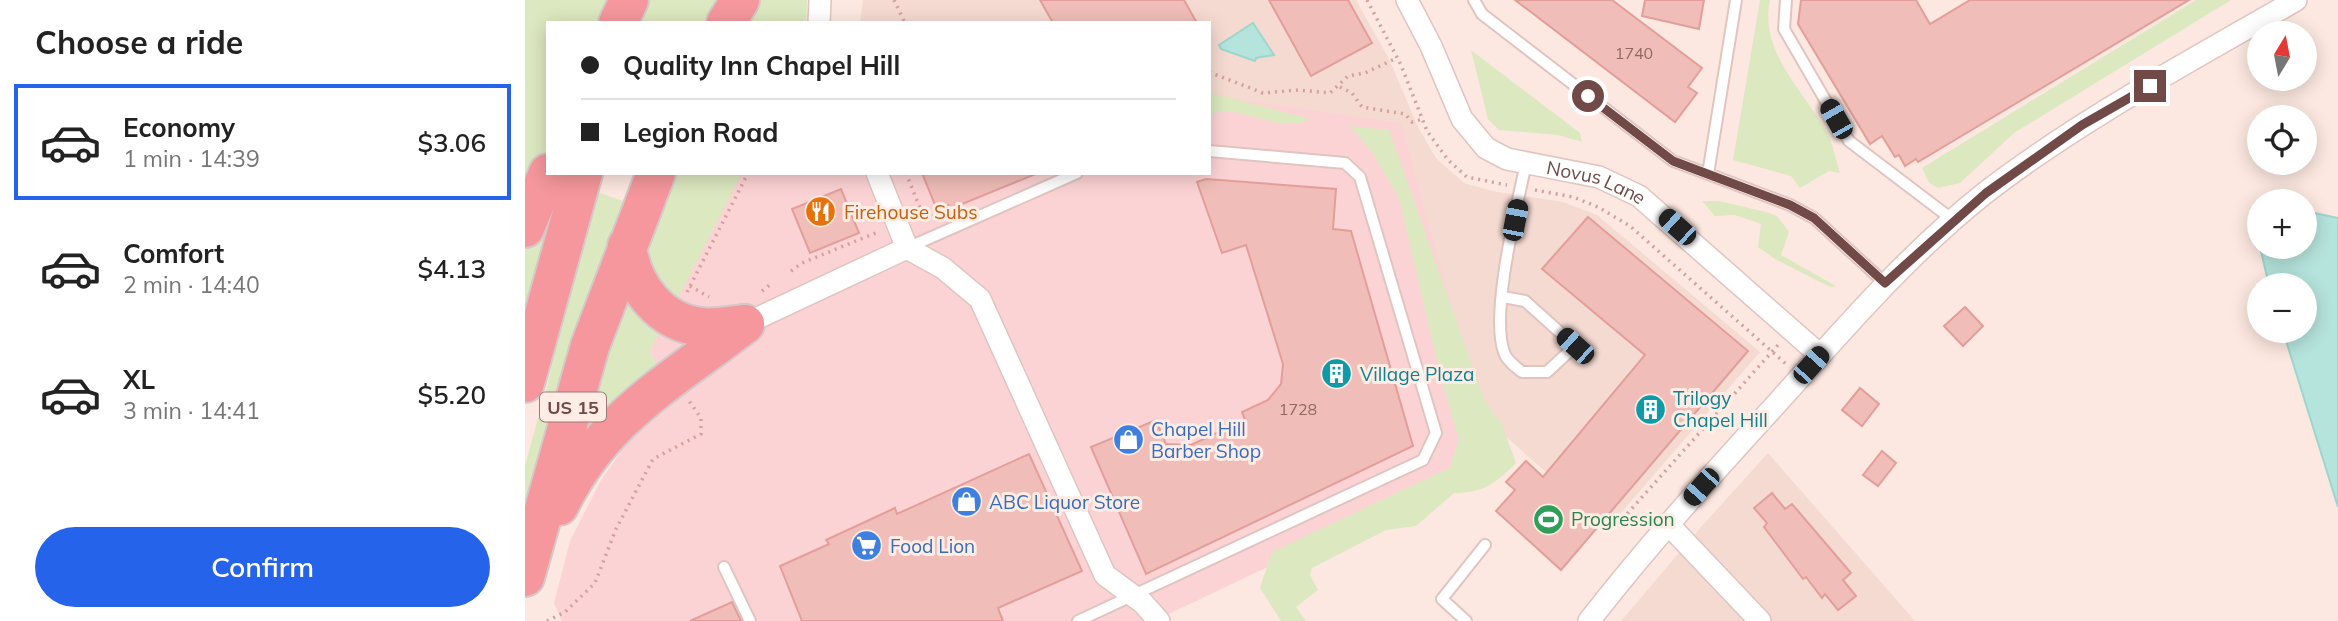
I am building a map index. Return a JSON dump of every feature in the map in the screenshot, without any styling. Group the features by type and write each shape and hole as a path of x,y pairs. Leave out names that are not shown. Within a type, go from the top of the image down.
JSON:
{"highway":[{"path":"619,21 631,0"},
{"path":"627,21 631,0"},
{"path":"727,21 740,0"},
{"path":"525,228 547,175"},
{"name":"US 15","path":"525,383 582,175"},
{"name":"US 15","path":"526,574 590,346 655,175"},
{"path":"627,246 631,270 640,287 655,305 674,318 698,327 745,324"},
{"path":"526,574 562,499 599,443 632,408 672,375 745,324"}],"street":[{"path":"819,21 820,0"},
{"name":"Novus Lane","path":"1407,0 1472,133 1486,148 1507,159 1599,177 1639,196 1820,355"},
{"path":"1589,621 1668,524 1885,283 1953,220 1986,193 2082,125 2296,0"},
{"path":"878,175 907,248 943,268 980,299 1105,575 1113,584 1134,595 1159,621"},
{"path":"745,324 907,248"},
{"path":"1668,524 1760,621"}],"lane":[{"path":"1474,0 1482,14 1673,161 1790,205 1814,218 1885,283"},
{"path":"1708,174 1736,0"},
{"path":"1786,0 1784,29 1849,141 1953,220"},
{"path":"1078,621 1423,460 1436,433 1360,177 1354,169 1345,163 1211,152"},
{"path":"1503,297 1525,301 1575,346 1547,372 1522,372 1504,355 1501,331 1503,297 1526,163"},
{"path":"907,248 1072,175"},
{"path":"1467,621 1442,599 1485,545"},
{"path":"724,567 750,621"}],"path":[{"path":"894,0 904,21"},
{"path":"1367,0 1397,58 1423,119 1448,160 1467,177 1507,185"},
{"path":"1211,73 1262,93 1298,90 1330,93 1340,87 1348,76 1365,74 1397,58"},
{"path":"1340,87 1352,93 1362,107 1405,114 1412,121 1423,119"},
{"path":"674,318 747,175"},
{"path":"907,175 924,218"},
{"path":"1544,192 1573,197 1598,207 1629,226 1779,358"},
{"path":"791,271 802,263 885,229"},
{"path":"1618,524 1777,346"},
{"path":"547,621 565,612 595,583 616,529 653,458 702,432 701,418 672,375"}],"shaded area":[{"path":"863,0 1356,0 1389,59 1418,127 1436,158 1464,183 1492,191 1563,202 1597,215 1760,352 1608,528 1483,416 1211,97 1211,21 860,21"},
{"path":"1211,95 1401,123 1494,460 1154,621 562,621 554,603 570,541 601,480 645,417 627,352 713,175 1211,175"},
{"path":"1768,453 1915,621 1621,621 1701,527"}],"green space":[{"path":"525,0 612,0 603,21 546,21 546,160 525,211"},
{"path":"649,0 729,0 717,21 643,21"},
{"path":"757,0 807,0 806,21 744,21"},
{"path":"1760,0 1770,0 1768,19 1777,53 1826,131 1840,173 1829,171 1800,188 1791,176 1733,160"},
{"path":"2196,0 2231,0 2014,133 1960,183 1938,188 1929,183 1922,168"},
{"path":"1471,50 1580,133 1582,142 1558,135 1499,130 1488,119"},
{"path":"1211,93 1310,119 1286,124 1223,112 1211,114"},
{"path":"1350,126 1389,130 1484,399 1502,425 1516,463 1482,489 1454,493 1416,526 1386,530 1312,568 1310,575 1318,590 1296,607 1306,621 1281,621 1260,588 1272,552 1449,468 1459,439 1442,382 1399,198 1372,152"},
{"path":"567,175 525,344 525,247"},
{"path":"667,175 741,175 676,302 645,262 648,224"},
{"path":"600,193 623,201 626,206 525,526 525,465 547,387 589,197"},
{"path":"1702,201 1719,201 1777,216 1789,232 1781,255 1836,286 1830,287 1775,259 1758,247 1761,224 1735,215 1715,216"},
{"path":"625,295 657,326 658,335 649,352 658,365 605,416 591,419"}],"water":[{"path":"1253,23 1274,55 1256,58 1255,61 1221,49 1219,45"},
{"path":"2317,214 2338,218 2338,507 2287,343 2317,343 2317,273 2266,273 2263,259 2317,259"}],"building":[{"path":"1040,0 1184,0 1196,21 1052,21"},
{"path":"1269,0 1348,0 1372,43 1311,76"},
{"path":"1515,0 1612,0 1702,68 1688,87 1697,93 1675,122"},
{"path":"1645,0 1704,0 1699,29 1642,16"},
{"path":"1801,0 1916,0 1930,24 1970,0 2189,0 1918,162 1916,159 1905,166 1899,155 1895,157 1882,136 1870,144 1798,24"},
{"path":"923,175 1033,175 950,209 948,205 937,210"},
{"name":"Village Plaza","path":"1206,179 1336,189 1333,229 1351,231 1413,446 1146,574 1091,447 1156,420 1166,444 1191,445 1245,420 1242,412 1268,400 1281,384 1283,364 1246,245 1222,253 1197,182"},
{"path":"841,189 859,233 810,253 792,209"},
{"name":"Trilogy Chapel Hill","path":"1588,217 1748,351 1561,570 1496,511 1515,490 1506,482 1526,461 1543,477 1645,355 1542,269"},
{"path":"1965,307 1983,326 1963,346 1944,326"},
{"path":"1860,388 1879,404 1862,426 1842,410"},
{"path":"1882,451 1896,463 1878,486 1863,475"},
{"path":"1029,454 1082,571 998,608 1003,621 802,621 780,566 829,544 826,540 895,508 897,514"},
{"path":"1772,493 1785,509 1792,504 1851,573 1843,580 1856,596 1838,610 1825,594 1822,598 1806,577 1803,579 1764,527 1767,523 1754,508"},
{"path":"732,602 741,621 690,621"}],"place":[{"name":"Firehouse Subs","path":"821,212"},
{"name":"Village Plaza","path":"1337,374"},
{"name":"Trilogy Chapel Hill","path":"1650,409"},
{"name":"Chapel Hill Barber Shop","path":"1128,440"},
{"name":"ABC Liquor Store","path":"966,502"},
{"name":"Progression","path":"1548,519"},
{"name":"Food Lion","path":"867,546"}],"route":[{"path":"1588,96 1673,161 1790,205 1814,218 1885,283 1986,193 2082,125 2150,86"}]}
